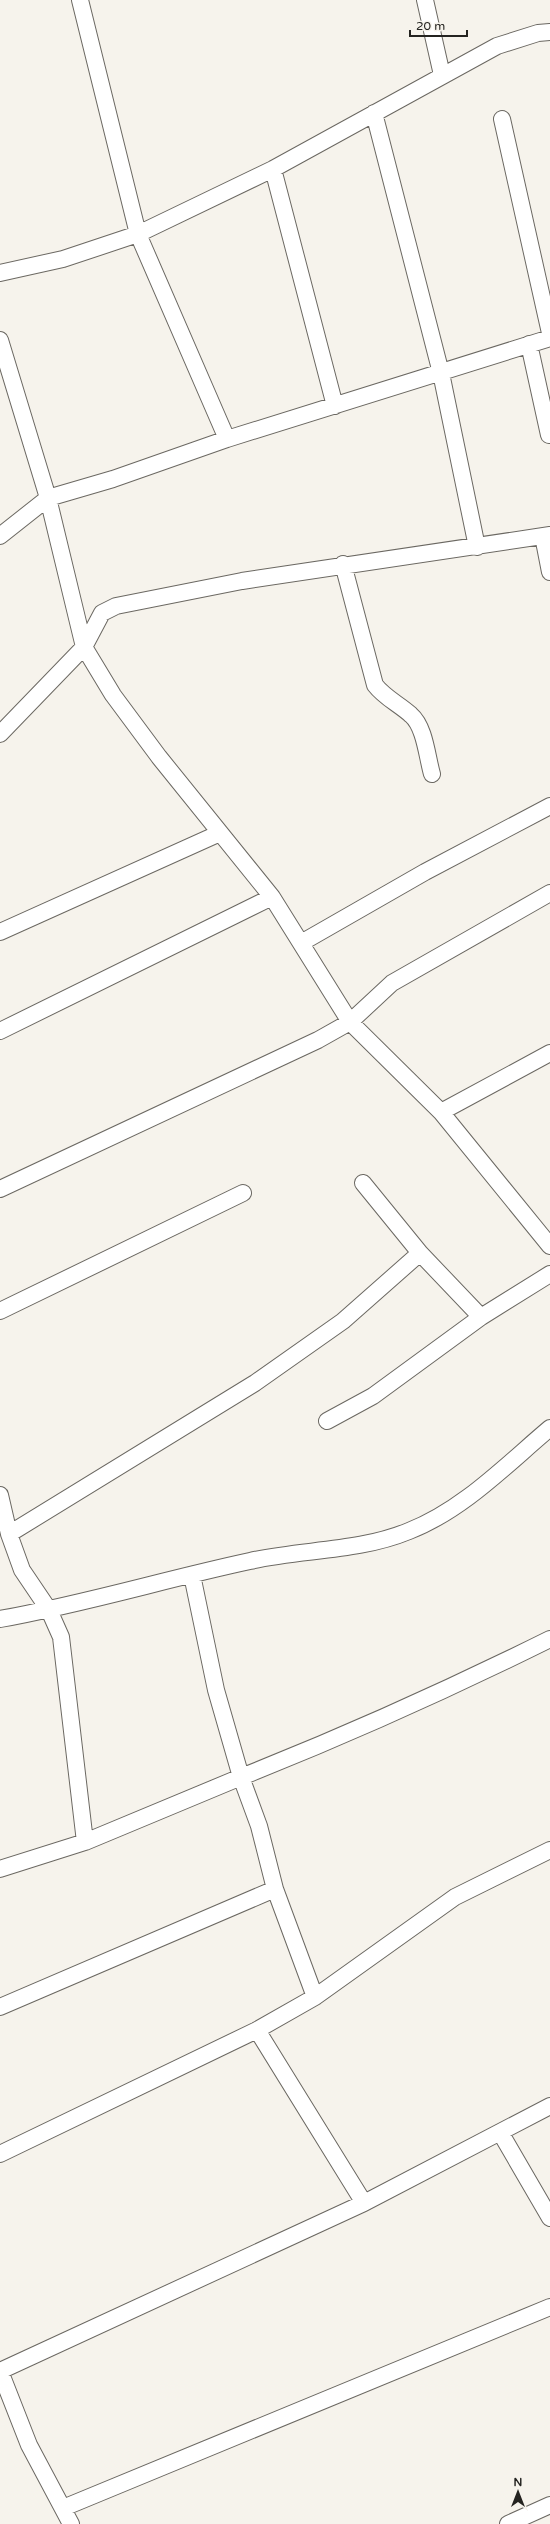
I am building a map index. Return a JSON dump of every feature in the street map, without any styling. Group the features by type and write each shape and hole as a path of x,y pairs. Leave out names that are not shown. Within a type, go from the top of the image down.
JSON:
{"street":[{"path":"80,0 138,234 227,439"},
{"path":"425,0 442,75"},
{"path":"0,273 63,259 138,234 273,169 496,46 538,33 550,32"},
{"path":"374,112 441,373 476,547"},
{"path":"502,119 550,333"},
{"path":"273,169 335,406"},
{"path":"0,536 48,498 113,479 227,439 550,338"},
{"path":"0,340 48,498 84,647 113,695 220,833 272,897 350,1022 441,1112 550,1246"},
{"path":"529,344 549,435"},
{"path":"0,734 84,647 102,613 116,606 242,581 344,564 476,547 546,536 550,572"},
{"path":"344,564 375,685 381,693 412,716 418,725 432,774"},
{"path":"301,943 425,872 550,806"},
{"path":"0,932 220,833"},
{"path":"0,1190 318,1040 350,1022 392,983 550,892"},
{"path":"0,1031 272,897"},
{"path":"441,1112 550,1053"},
{"path":"363,1183 420,1252 481,1317"},
{"path":"0,1311 243,1193"},
{"path":"9,1534 255,1383 344,1320 420,1252"},
{"path":"327,1421 373,1396 481,1317 550,1274"},
{"path":"0,1619 49,1610 192,1576 251,1560 361,1546 410,1531 455,1508 550,1428"},
{"path":"0,1495 9,1534 22,1570 49,1610 64,1651 85,1842"},
{"path":"192,1576 216,1690 241,1777 259,1826 275,1889 315,1997"},
{"path":"0,1869 85,1842 324,1744 442,1693 550,1639"},
{"path":"0,2154 257,2030 315,1997 455,1897 550,1850"},
{"path":"0,2006 275,1889"},
{"path":"257,2030 364,2203"},
{"path":"71,2524 29,2444 0,2371 364,2203 550,2106"},
{"path":"500,2132 550,2218"},
{"path":"63,2508 550,2307"},
{"path":"508,2524 550,2505"}]}
